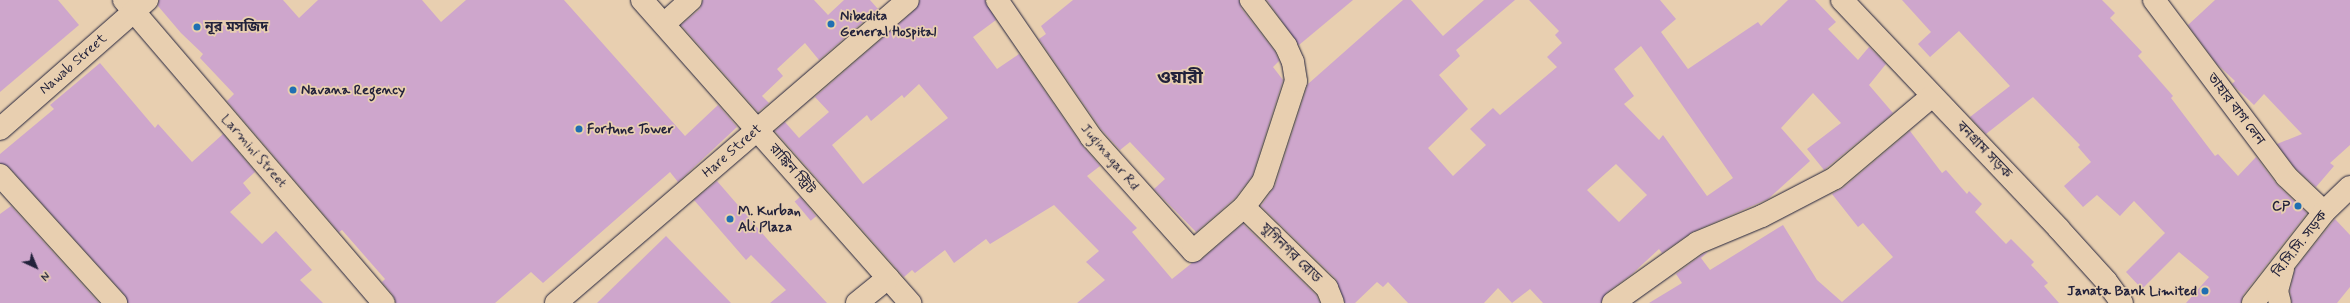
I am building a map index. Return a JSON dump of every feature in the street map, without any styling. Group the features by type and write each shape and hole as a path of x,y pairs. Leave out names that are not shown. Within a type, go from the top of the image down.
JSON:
{"street":[{"name":"রাঙ্কিন স্ট্রিট","path":"642,0 910,303"},
{"path":"664,24 691,0"},
{"name":"Hare Street","path":"556,303 908,0"},
{"name":"Juginagar Rd","path":"998,0 1091,137 1193,251 1244,207"},
{"path":"1244,207 1263,182 1296,81 1293,62 1286,46 1251,0"},
{"name":"বনগ্রাম সড়ক","path":"1842,0 2059,229 2106,281 2122,303"},
{"name":"তাহার বাগ লেন","path":"2154,0 2286,176 2324,212"},
{"name":"Nawab Street","path":"0,129 135,4"},
{"name":"Larmini Street","path":"135,4 384,303"},
{"path":"1613,303 1697,243 1762,216 1835,178 1932,96"},
{"path":"0,175 116,303"},
{"name":"বি.সি.সি. সড়ক","path":"2254,303 2324,212 2350,187"},
{"name":"যুগিনগর রোড","path":"1244,207 1327,288 1333,303"},
{"path":"2280,303 2277,291 2285,263"},
{"path":"857,303 888,278"}],"building":[{"path":"0,0 58,0 79,25 0,92"},
{"path":"159,0 283,0 299,18 318,0 422,0 441,22 466,0 564,0 685,136 718,105 737,127 678,182 670,172 543,283 531,272 495,303 396,303 393,295 382,282 385,279 342,230 339,232 227,101 234,94 200,58 203,54 181,33 158,6"},
{"path":"703,0 814,0 828,15 844,0 870,0 878,9 819,60 805,43 777,69 783,76 762,96 769,103 758,112 681,25 700,9"},
{"path":"920,0 985,0 996,20 973,37 997,69 1019,54 1081,144 1100,166 1087,176 1137,228 1132,232 1172,279 1192,263 1201,260 1243,224 1316,295 1320,303 1077,303 1105,280 1086,262 1099,251 1054,205 990,244 986,239 954,263 945,250 915,273 912,270 904,277 775,131 785,122 799,138 829,112 815,97 916,9","holes":["919,84 948,118 863,184 832,145 867,115 871,121 902,95 904,98"]},
{"path":"1073,0 1239,0 1241,8 1275,52 1279,61 1273,67 1283,80 1252,176 1235,198 1196,232 1154,189 1165,179 1130,142 1120,150 1101,129 1039,39 1046,34 1041,26"},
{"path":"1267,0 1353,0 1299,45"},
{"path":"1403,0 1411,0 1443,36 1484,0 1515,0 1456,50 1460,56 1439,75 1468,109 1428,148 1453,176 1486,145 1470,129 1493,108 1500,115 1557,67 1547,57 1562,43 1555,35 1559,31 1529,0 1660,0 1676,19 1661,32 1688,69 1758,22 1761,26 1788,0 1815,0 1836,22 1828,29 1858,60 1869,47 1886,64 1869,85 1893,113 1824,170 1807,149 1841,123 1813,93 1781,128 1810,161 1768,199 1692,232 1662,253 1659,249 1632,274 1606,293 1601,303 1543,303 1530,289 1512,303 1498,288 1484,303 1408,303 1388,282 1383,287 1377,282 1355,303 1345,303 1336,279 1261,206 1275,186 1308,84","holes":["1641,46 1733,178 1707,196 1663,135 1659,140 1624,104 1634,96 1614,69","1616,164 1647,195 1619,222 1587,190"]},
{"path":"1902,0 2102,0 2115,13 2110,18 2142,52 2138,56 2173,96 2171,98 2215,156 2218,154 2238,176 2256,157 2277,185 2307,213 2243,295 2241,303 2186,303 2209,277 2179,252 2142,289 2126,272 2165,233 2134,201 2120,216 2097,195 2083,207 2064,186 2091,162 2078,147 2080,145 2033,97 1986,134 1970,117 2010,86 1959,31 1930,57 1918,44 1931,32"},
{"path":"2215,0 2350,0 2350,145 2330,163 2334,166 2316,187 2295,168 2277,144 2302,134 2264,94 2254,105 2234,86 2232,84 2235,81 2217,64 2188,25"},
{"path":"100,63 155,128 158,124 192,162 223,134 255,172 243,183 251,193 230,212 262,244 276,231 312,270 300,280 323,303 128,303 125,295 9,167 0,163 0,154 54,109 50,105"},
{"path":"1910,131 1942,173 1946,170 1967,194 1969,191 1982,204 1975,212 2006,244 2011,239 2034,262 2031,265 2048,283 2044,286 2059,303 1649,303 1682,283 1676,274 1703,254 1708,252 1701,258 1710,270 1783,225 1817,280 1842,302 1893,257 1863,223 1858,227 1832,194 1843,188"},
{"path":"717,181 768,240 827,303 770,303 786,290 751,255 746,260 694,200"},
{"path":"800,197 816,216 811,221 795,201"},
{"path":"11,206 99,303 0,303 0,214"},
{"path":"2335,219 2350,235 2350,287 2337,303 2292,303 2290,291 2295,269"},
{"path":"666,236 731,303 597,303"}],"place":[{"name":"Nibedita General Hospital","path":"831,24"},
{"name":"নূর মসজিদ","path":"197,27"},
{"name":"Navana Regency","path":"293,90"},
{"name":"Fortune Tower","path":"579,129"},
{"name":"CP","path":"2298,206"},
{"name":"M. Kurban Ali Plaza","path":"730,219"},
{"name":"Janata Bank Limited","path":"2205,291"}],"district":[{"name":"ওয়ারী","path":"1180,78"}]}
